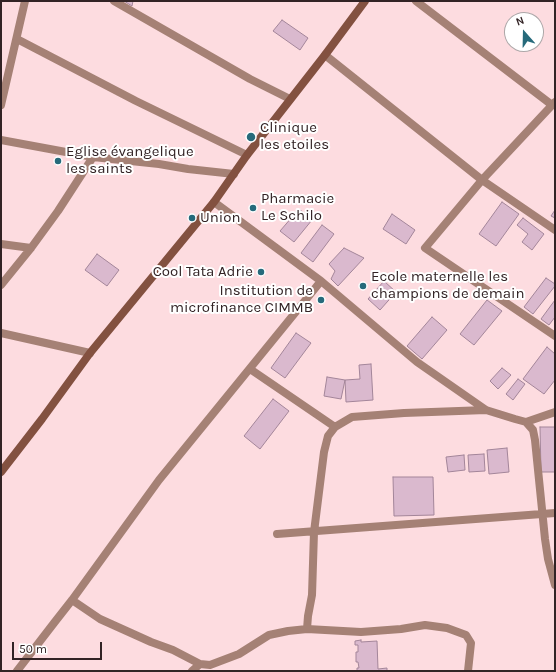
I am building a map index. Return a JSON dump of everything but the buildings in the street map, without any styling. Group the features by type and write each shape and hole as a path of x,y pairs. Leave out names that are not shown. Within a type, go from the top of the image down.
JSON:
{"main road":[{"path":"1,472 90,353 214,202 247,155 325,55 363,1"}],"street":[{"path":"1,105 25,1"},
{"path":"114,1 250,79 290,99"},
{"path":"416,1 554,104 482,180 425,248 555,336"},
{"path":"17,39 136,101 247,155"},
{"path":"325,55 482,180 555,230"},
{"path":"1,140 94,157 234,174"},
{"path":"1,285 58,211 94,157"},
{"path":"214,202 321,282 417,362 486,410 515,420 526,422 555,412"},
{"path":"1,244 30,248"},
{"path":"17,671 72,600 159,480 321,282"},
{"path":"1,333 90,353"},
{"path":"250,369 335,427"},
{"path":"306,629 312,595 314,532 324,452 328,436 335,427 352,417 404,413 486,410"},
{"path":"526,422 533,430 535,440 548,559 555,585"},
{"path":"277,534 555,512"},
{"path":"72,600 100,620 151,642 174,650 200,664 210,665 239,654 269,635 288,631 306,629 361,632 401,629 425,625 447,628 466,635 471,643 468,671"},
{"path":"192,671 200,664"}],"place":[{"name":"Clinique les etoiles","path":"251,137"},
{"name":"Eglise évangelique les saints","path":"58,161"},
{"name":"Pharmacie Le Schilo","path":"253,208"},
{"name":"Union","path":"192,218"},
{"name":"Cool Tata Adrie","path":"261,272"},
{"name":"Ecole maternelle les champions de demain","path":"363,286"},
{"name":"Institution de microfinance CIMMB","path":"321,300"}]}
